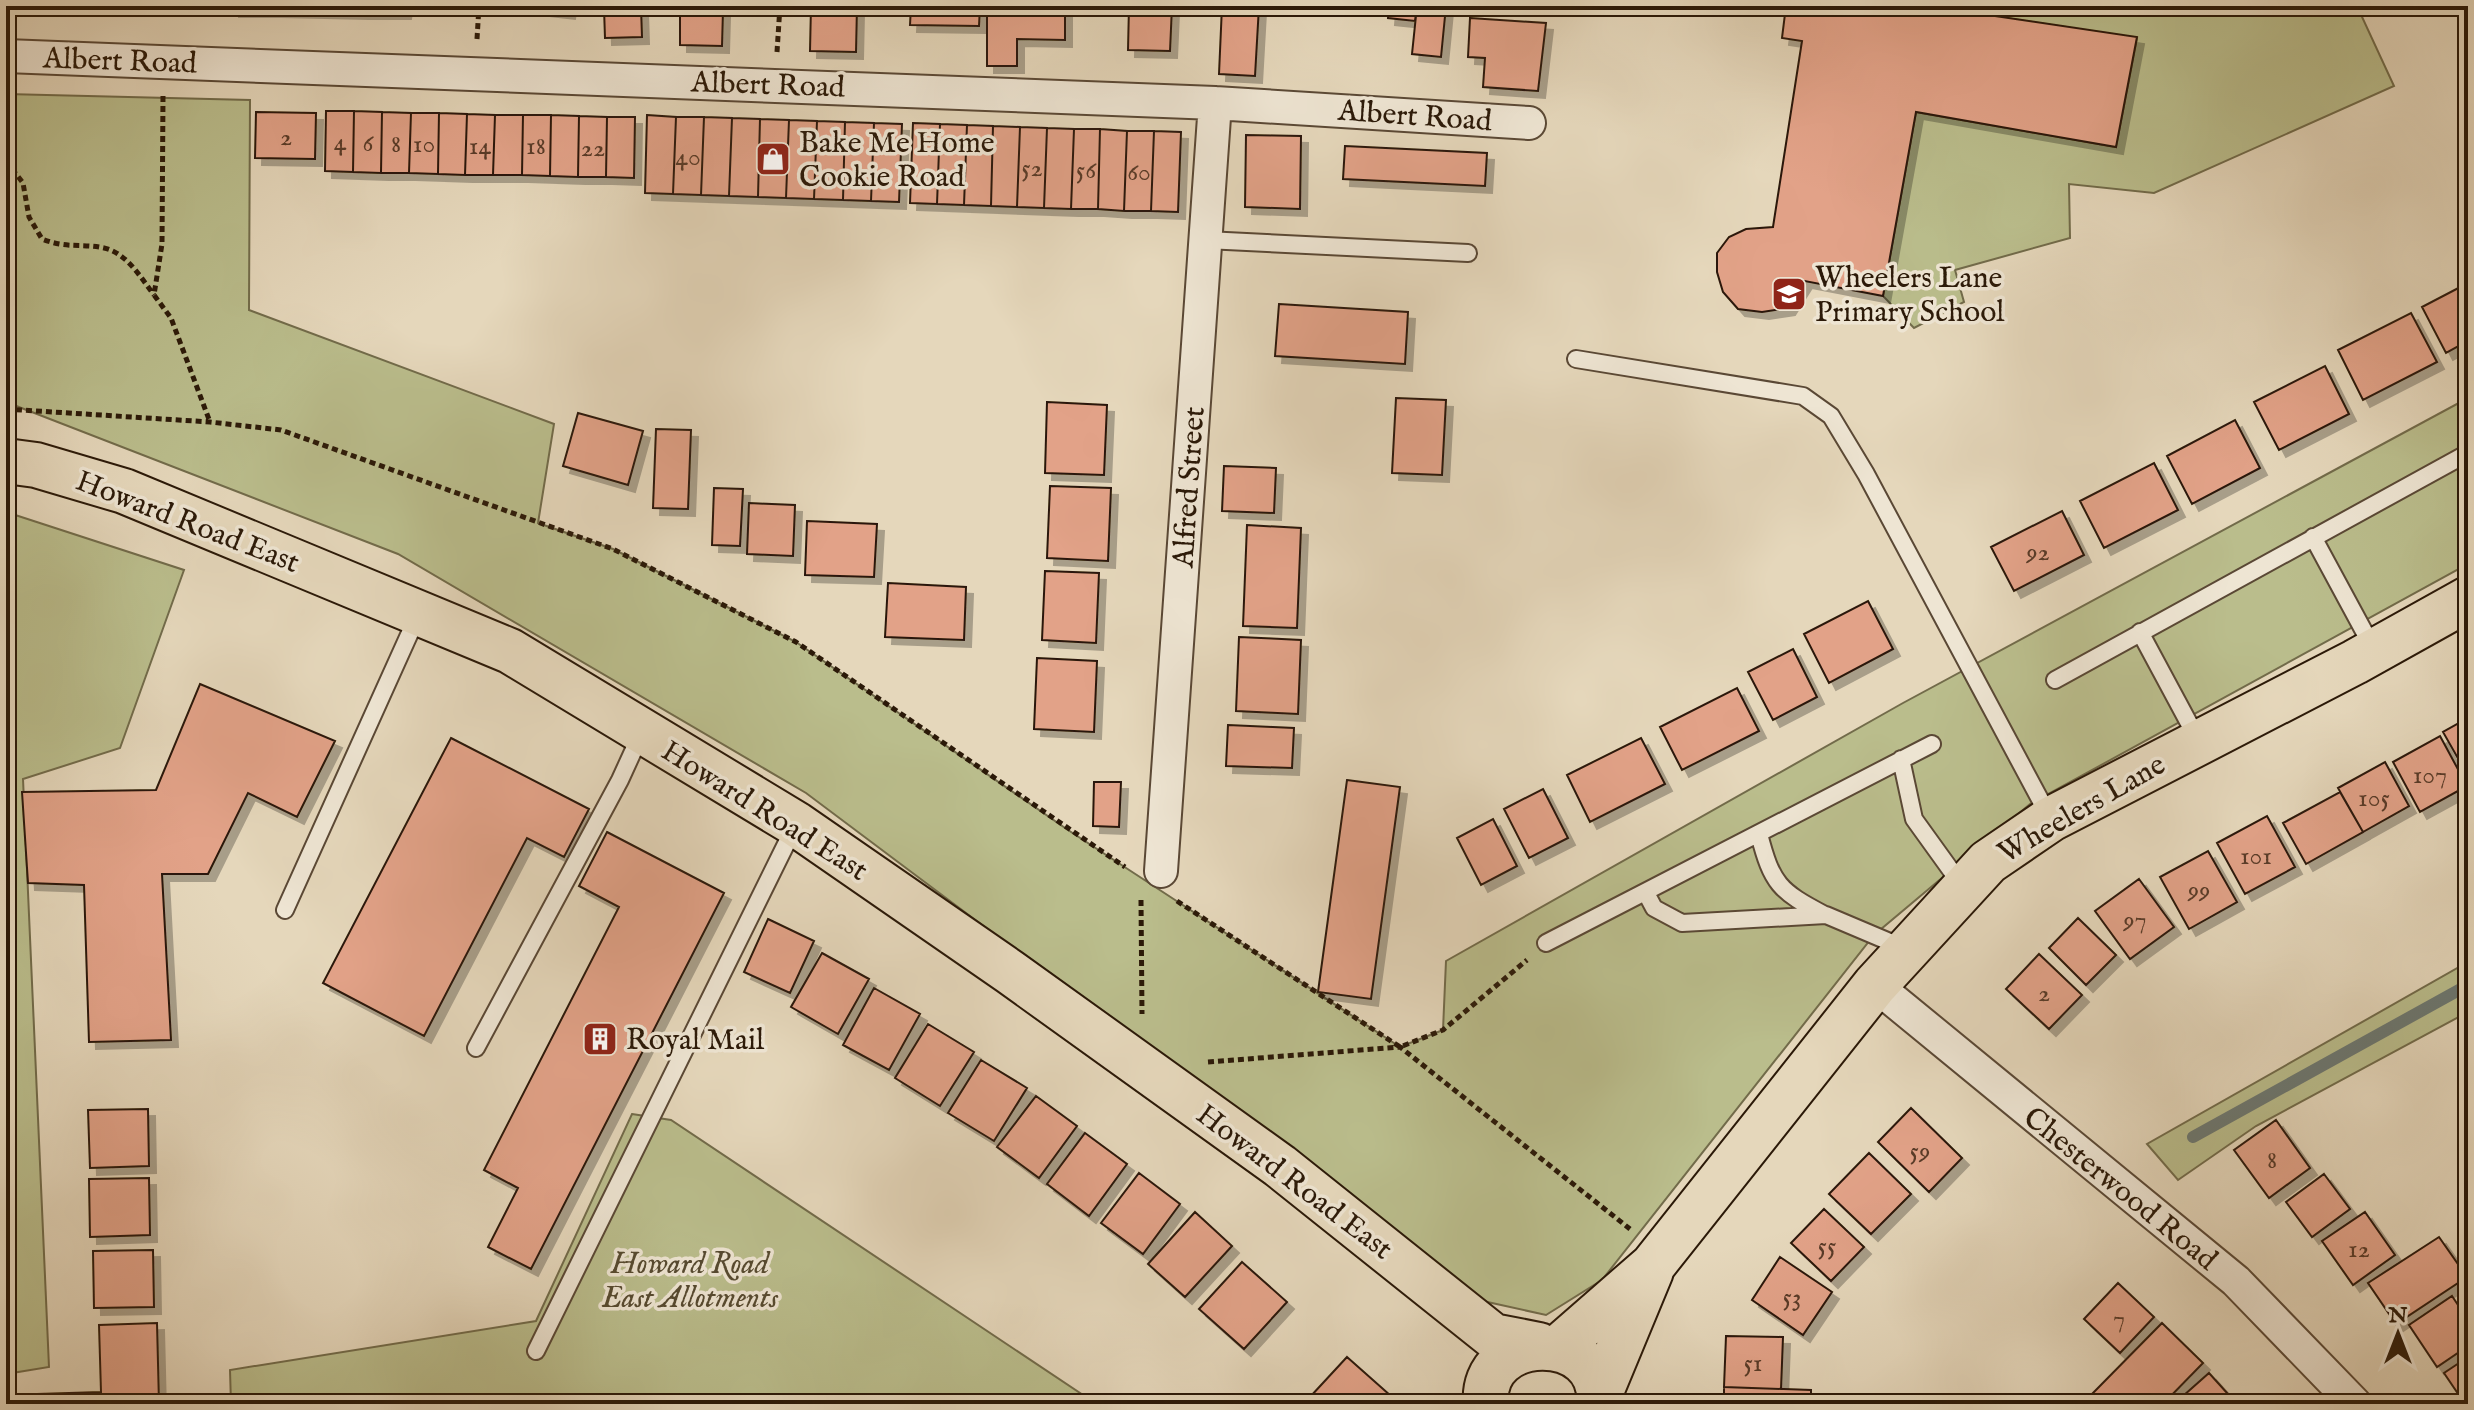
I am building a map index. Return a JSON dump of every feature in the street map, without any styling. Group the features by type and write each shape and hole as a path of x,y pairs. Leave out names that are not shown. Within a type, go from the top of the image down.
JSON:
{"main road":[{"name":"Howard Road East","path":"6,461 36,465 124,491 510,651 796,824 1280,1166 1493,1336 1549,1346"},
{"name":"Wheelers Lane","path":"1486,1401 1494,1373 1512,1354 1549,1346 1658,1260 1875,985 1988,862 2051,819 2468,599"},
{"name":"Wheelers Lane","path":"1599,1399 1658,1260"},
{"name":"Howard Road East","path":"1448,1299 1477,1355 1486,1401"},
{"path":"1549,1346 1588,1367 1599,1399"}],"street":[{"name":"Albert Road","path":"6,56 1215,103 1529,123"},
{"name":"Alfred Street","path":"1151,874 1215,103"},
{"name":"Chesterwood Road","path":"1875,985 2236,1281 2355,1404"}],"lane":[{"path":"1206,240 1468,253"},
{"path":"1576,359 1803,396 1831,416 1866,474 2051,819"},
{"path":"2055,680 2468,453"},
{"path":"2313,537 2374,651"},
{"path":"285,910 418,613"},
{"path":"2140,632 2199,742"},
{"path":"476,1048 620,780 641,732"},
{"path":"1546,943 1932,744"},
{"path":"1901,759 1914,819 1964,888"},
{"path":"536,1351 796,824"},
{"path":"1759,834 1769,873 1795,899 1909,950"},
{"path":"1646,893 1654,908 1682,923 1826,915"}],"path":[{"path":"775,84 780,6"},
{"path":"154,295 162,244 163,62"},
{"path":"6,161 23,183 29,217 42,239 63,247 105,248 129,262 171,318 210,422"},
{"path":"6,409 210,422 281,430 613,549 796,642 1151,874 1400,1047 1658,1260"},
{"path":"1151,874 1143,1067 1400,1047 1443,1030 1546,943"}],"green space":[{"path":"1927,6 2357,6 2394,86 2154,193 2069,184 2070,238 1955,270 1964,302 1914,328 1883,296 1916,112 2116,147 2137,38"},
{"path":"6,94 250,100 249,310 554,424 538,523 613,549 796,642 1068,830 1400,1047 1443,1030 1446,961 1903,703 2468,398 2468,564 2030,804 1874,935 1602,1280 1546,1315 1483,1301 806,793 398,554 6,402"},
{"path":"6,512 184,570 120,748 23,779 49,1367 6,1374"},
{"path":"2468,962 2468,1012 2256,1126 2178,1180 2147,1144"},
{"name":"Howard Road East Allotments","path":"632,1114 671,1120 1092,1401 231,1404 230,1370 536,1321"}],"building":[{"path":"232,6 275,6 275,10 232,10"},
{"path":"275,6 318,6 318,11 275,10"},
{"path":"318,6 361,6 361,12 318,11"},
{"path":"361,6 405,6 404,12 361,12"},
{"path":"516,6 569,6 568,12"},
{"path":"811,6 857,6 856,52 810,51"},
{"path":"911,6 980,6 979,26 910,25"},
{"path":"987,6 1065,6 1065,40 1017,39 1017,66 987,66"},
{"path":"1129,6 1172,6 1170,51 1128,50"},
{"path":"1222,6 1259,6 1255,76 1219,74"},
{"path":"1389,6 1417,6 1415,21 1388,18"},
{"path":"1417,6 1446,6 1441,57 1412,54"},
{"path":"1786,6 1927,6 2137,37 2116,147 1916,112 1883,296 1805,281 1788,308 1762,312 1738,309 1723,292 1717,272 1717,253 1729,237 1746,229 1773,227 1802,41 1782,38"},
{"path":"641,7 642,37 605,38 604,8"},
{"path":"680,10 723,10 722,46 680,45"},
{"path":"1470,18 1546,23 1538,91 1483,87 1485,58 1468,57"},
{"path":"326,111 354,111 353,172 325,171"},
{"path":"354,111 382,112 381,173 353,172"},
{"path":"256,112 316,113 315,159 255,158"},
{"path":"382,112 411,113 409,173 381,173"},
{"path":"411,113 439,113 438,174 409,173"},
{"path":"439,113 467,114 465,175 438,174"},
{"path":"467,114 495,115 493,175 465,175"},
{"path":"495,115 523,115 522,175 493,175"},
{"path":"523,115 551,115 550,176 522,175"},
{"path":"551,115 579,116 578,177 550,176"},
{"path":"647,115 676,117 673,194 645,193"},
{"path":"579,116 607,117 606,177 578,177"},
{"path":"607,117 635,117 634,178 606,177"},
{"path":"676,117 704,117 701,195 673,194"},
{"path":"704,117 732,118 729,196 701,195"},
{"path":"732,118 760,119 758,197 729,196"},
{"name":"Bake Me Home Cookie Road","path":"760,119 789,120 786,198 758,197"},
{"path":"789,120 817,121 814,199 786,198"},
{"path":"817,121 845,122 843,200 814,199"},
{"path":"845,122 874,123 871,201 843,200"},
{"path":"874,123 902,124 899,202 871,201"},
{"path":"913,123 940,124 937,204 910,203"},
{"path":"940,124 967,125 964,205 937,204"},
{"path":"967,125 993,126 991,206 964,205"},
{"path":"993,126 1020,127 1017,207 991,206"},
{"path":"1020,127 1047,128 1044,208 1017,207"},
{"path":"1047,128 1074,129 1071,209 1044,208"},
{"path":"1074,129 1100,129 1098,209 1071,209"},
{"path":"1100,129 1127,131 1124,211 1098,209"},
{"path":"1127,131 1154,131 1151,211 1124,211"},
{"path":"1154,131 1181,132 1178,212 1151,211"},
{"path":"1246,135 1301,136 1300,209 1245,207"},
{"path":"1345,146 1487,153 1485,186 1343,179"},
{"path":"2468,283 2468,341 2446,353 2422,307"},
{"path":"1279,304 1408,312 1405,364 1275,356"},
{"path":"2411,313 2437,362 2363,400 2338,350"},
{"path":"2325,366 2349,414 2279,450 2254,402"},
{"path":"1396,398 1446,400 1442,475 1392,473"},
{"path":"1047,402 1107,405 1104,475 1045,473"},
{"path":"578,413 643,431 628,485 563,466"},
{"path":"2235,420 2260,468 2192,504 2167,456"},
{"path":"656,429 691,430 688,509 653,508"},
{"path":"2154,463 2178,510 2104,548 2080,501"},
{"path":"1224,466 1276,468 1274,513 1222,511"},
{"path":"1050,486 1111,488 1108,561 1047,558"},
{"path":"714,488 743,489 740,546 712,545"},
{"path":"749,503 795,505 793,556 747,554"},
{"path":"2062,511 2084,555 2014,591 1991,547"},
{"path":"807,521 877,524 874,577 805,575"},
{"path":"1247,525 1301,528 1297,628 1243,626"},
{"path":"1045,571 1099,573 1096,643 1042,640"},
{"path":"888,583 966,587 964,640 885,637"},
{"path":"1868,601 1893,649 1829,683 1804,634"},
{"path":"1239,637 1301,640 1298,714 1236,711"},
{"path":"1793,649 1817,697 1773,720 1748,672"},
{"path":"1037,658 1097,661 1094,732 1034,729"},
{"path":"200,684 335,741 297,817 248,793 208,874 162,874 171,1040 89,1042 84,885 28,883 22,792 156,790"},
{"path":"1737,688 1759,731 1682,770 1660,727"},
{"path":"2468,718 2468,776 2443,732"},
{"path":"1228,725 1294,728 1292,768 1226,766"},
{"path":"2440,736 2467,786 2420,812 2393,762"},
{"path":"451,738 589,809 564,857 527,838 424,1036 323,983"},
{"path":"1641,738 1665,784 1590,822 1567,775"},
{"path":"2385,762 2409,806 2363,832 2338,788"},
{"path":"1347,780 1400,787 1371,999 1318,992"},
{"path":"1094,782 1121,782 1119,827 1093,826"},
{"path":"1543,789 1568,838 1529,858 1504,809"},
{"path":"2340,792 2363,832 2306,864 2283,823"},
{"path":"2267,816 2295,867 2245,894 2217,843"},
{"path":"1493,819 1517,866 1481,885 1457,838"},
{"name":"Royal Mail","path":"607,832 724,893 531,1269 488,1247 518,1188 484,1170 619,907 579,886"},
{"path":"2208,851 2237,902 2189,929 2160,877"},
{"path":"2139,879 2174,927 2130,959 2095,911"},
{"path":"2078,918 2116,955 2086,985 2049,948"},
{"path":"768,919 814,941 790,993 744,972"},
{"path":"822,953 869,979 838,1034 791,1007"},
{"path":"2039,954 2082,995 2049,1029 2006,989"},
{"path":"874,988 920,1014 889,1070 843,1045"},
{"path":"928,1024 974,1052 940,1106 895,1078"},
{"path":"981,1060 1027,1088 994,1141 948,1113"},
{"path":"1036,1096 1077,1126 1039,1178 997,1147"},
{"path":"1911,1108 1962,1158 1929,1192 1878,1142"},
{"path":"148,1109 149,1166 90,1168 88,1110"},
{"path":"2276,1120 2310,1168 2269,1198 2234,1150"},
{"path":"1085,1133 1127,1164 1089,1216 1047,1184"},
{"path":"1869,1153 1911,1194 1871,1234 1829,1194"},
{"path":"1139,1173 1180,1204 1143,1254 1101,1223"},
{"path":"2324,1174 2350,1209 2312,1237 2286,1202"},
{"path":"149,1178 150,1235 90,1237 89,1179"},
{"path":"1824,1209 1864,1247 1831,1281 1791,1243"},
{"path":"1195,1212 1232,1246 1185,1297 1148,1264"},
{"path":"2365,1212 2395,1255 2353,1285 2322,1241"},
{"path":"2439,1237 2467,1277 2396,1324 2368,1283"},
{"path":"153,1250 154,1307 94,1308 93,1251"},
{"path":"1780,1257 1832,1292 1803,1335 1752,1300"},
{"path":"1242,1262 1287,1302 1244,1349 1199,1309"},
{"path":"2118,1283 2154,1317 2120,1353 2084,1319"},
{"path":"2452,1296 2468,1320 2468,1346 2437,1367 2409,1325"},
{"path":"157,1323 159,1404 6,1404 6,1395 101,1392 99,1325"},
{"path":"2162,1323 2203,1363 2163,1404 2105,1404 2093,1393"},
{"path":"1726,1336 1783,1337 1781,1389 1724,1387"},
{"path":"1347,1357 1400,1404 1318,1404 1310,1397"},
{"path":"2468,1357 2468,1404 2465,1404 2444,1373"},
{"path":"2209,1373 2237,1404 2174,1404"},
{"path":"1724,1387 1811,1390 1811,1404 1724,1404"}],"waterway":[{"path":"2193,1137 2468,985"}],"place":[{"name":"Bake Me Home Cookie Road","path":"773,159"},
{"name":"Wheelers Lane Primary School","path":"1789,294"},
{"name":"Royal Mail","path":"600,1039"}]}
